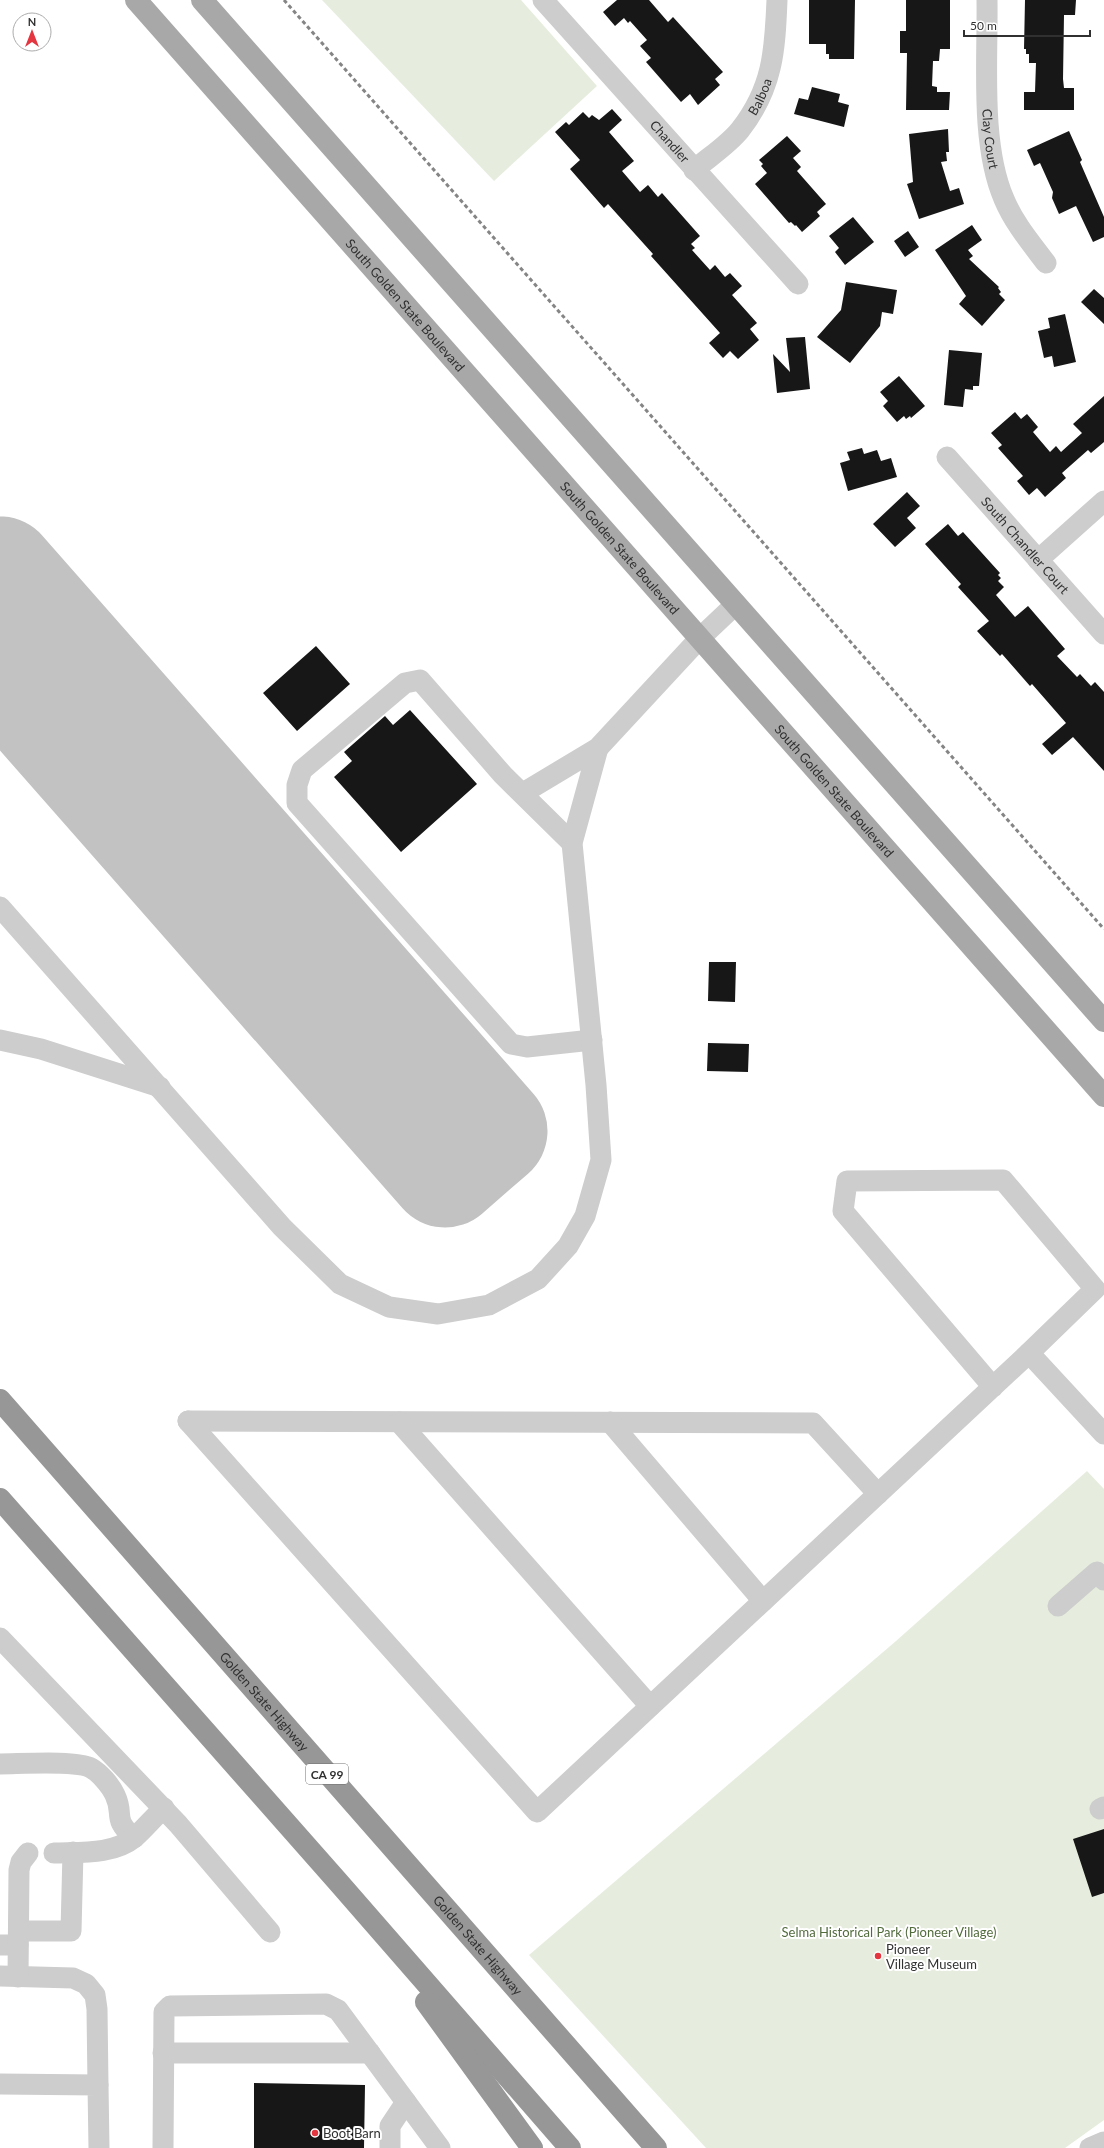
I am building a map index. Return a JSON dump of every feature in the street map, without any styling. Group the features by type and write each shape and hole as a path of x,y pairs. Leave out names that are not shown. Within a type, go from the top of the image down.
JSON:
{"highway":[{"name":"Golden State Highway","path":"0,1400 575,2058 656,2148"},
{"path":"0,1499 339,1882 570,2148"},
{"path":"339,1882 532,2148"},
{"path":"575,2058 663,2148"}],"main road":[{"name":"South Golden State Boulevard","path":"136,0 1104,1096"},
{"path":"202,0 1104,1021"}],"street":[{"name":"Chandler","path":"543,0 694,170 798,284"},
{"name":"Balboa","path":"694,170 740,130 754,110 771,69 775,46 777,0"},
{"name":"Clay Court","path":"987,0 990,150 1004,199 1022,231 1046,263"},
{"name":"South Chandler Court","path":"947,457 1104,634"},
{"path":"1038,560 1104,501"},
{"path":"523,793 598,748 700,638 736,604"},
{"path":"572,843 523,793 503,775 420,680 405,683 302,770 296,785 297,803 511,1044 527,1047 592,1040"},
{"path":"0,907 282,1227 340,1284 389,1307 438,1314 489,1305 538,1279 568,1246 585,1216 601,1160 592,1040 572,843 598,748"},
{"path":"0,1040 41,1050 160,1087"},
{"path":"878,1494 813,1423 188,1421 537,1812 993,1387 1095,1289 1003,1180 847,1181 842,1211 993,1387"},
{"path":"1029,1353 1104,1434"},
{"path":"399,1422 650,1706"},
{"path":"610,1422 763,1602"},
{"path":"1058,1606 1097,1572 1104,1580"},
{"path":"0,1638 164,1808 270,1932"},
{"path":"0,1764 74,1764 90,1767 99,1774 115,1794 119,1821 134,1838"},
{"path":"12,1940 71,1930 63,1852 101,1851 115,1847 134,1838 164,1808"},
{"path":"28,1853 21,1862 19,1870 9,1976 73,1978 86,1984 95,1995 97,2009 99,2148"},
{"path":"163,2148 164,2012 170,2006 326,2004 338,2010 440,2148"},
{"path":"163,2053 370,2053"},
{"path":"0,2084 98,2085"},
{"path":"390,2148 390,2126 406,2102"},
{"path":"1090,2148 1104,2142"}],"green space":[{"path":"322,0 521,0 597,86 494,181"},
{"name":"Selma Historical Park (Pioneer Village)","path":"1087,1471 1104,1489 1104,2120 1065,2148 706,2148 529,1955 896,1641"}],"building":[{"path":"617,0 649,0 668,22 673,17 723,72 715,79 720,85 698,105 690,94 681,102 646,62 651,58 640,46 647,40 630,21 628,23 624,18 615,26 603,12"},
{"path":"809,0 855,0 854,59 829,59 829,54 826,54 826,44 809,44"},
{"path":"906,0 950,0 950,49 940,49 939,61 933,61 932,86 937,87 937,92 950,92 949,110 906,110 907,53 900,53 900,31 906,31"},
{"path":"1025,0 1076,0 1075,15 1064,15 1063,79 1064,88 1074,88 1074,110 1024,110 1024,92 1035,92 1036,63 1029,63 1029,54 1026,54 1026,49 1024,49"},
{"path":"812,87 840,94 838,102 849,105 844,127 794,114 799,98 808,100"},
{"path":"612,109 622,120 609,132 634,161 622,171 640,192 648,185 658,197 662,193 700,236 691,244 695,248 692,250 710,270 715,265 725,277 730,273 742,286 732,295 757,323 750,329 759,340 738,359 730,351 723,358 709,343 720,333 651,256 653,254 608,204 604,208 570,169 580,160 555,132 566,122 569,125 583,112 589,118 592,115 599,120"},
{"path":"948,129 949,152 946,152 947,161 941,162 950,191 959,188 964,204 919,219 907,184 913,182 909,134"},
{"path":"1069,131 1082,160 1080,162 1104,217 1104,237 1093,242 1076,206 1059,214 1052,198 1053,192 1040,163 1034,166 1027,150"},
{"path":"787,136 801,151 793,158 801,167 797,171 826,204 817,212 820,216 802,232 796,225 795,226 791,222 789,223 755,184 767,173 761,166 763,164 759,160"},
{"path":"853,217 874,242 845,265 835,252 839,248 829,236"},
{"path":"972,225 982,240 968,250 973,256 969,259 999,287 998,288 1001,292 999,294 1005,300 982,326 959,304 966,296 935,250"},
{"path":"908,231 919,247 905,257 894,241"},
{"path":"846,282 897,290 893,314 882,312 880,326 850,363 817,337 841,310"},
{"path":"1094,289 1104,298 1104,324 1081,302"},
{"path":"1065,314 1076,362 1054,367 1052,356 1044,358 1038,331 1050,328 1048,318"},
{"path":"805,337 810,389 777,393 773,354 790,372 786,338"},
{"path":"949,350 982,353 979,386 973,386 973,390 965,389 963,407 944,405"},
{"path":"899,376 925,406 911,418 910,416 906,419 904,416 897,422 883,406 888,401 880,392"},
{"path":"1104,396 1104,442 1091,453 1088,450 1062,473 1066,478 1045,497 1037,488 1029,495 1017,481 1023,476 998,448 1002,445 991,433 1015,412 1021,419 1027,414 1038,427 1033,432 1050,452 1056,446 1061,452 1082,433 1073,424"},
{"path":"862,448 864,454 877,450 881,461 891,458 897,477 848,491 840,463 850,460 847,452"},
{"path":"907,492 920,506 907,518 916,528 895,547 873,524"},
{"path":"948,524 958,536 963,532 1000,573 998,575 1001,578 998,581 1004,587 996,595 1015,617 1028,606 1065,649 1057,656 1077,677 1080,674 1091,686 1095,682 1104,692 1104,771 1073,737 1052,755 1042,744 1066,723 1032,684 1030,686 1002,654 1000,656 977,631 989,621 958,587 961,584 925,544"},
{"path":"316,646 350,684 297,731 263,693"},
{"path":"410,710 477,784 401,852 334,777 352,761 344,752 385,716 393,725"},
{"path":"709,962 736,962 735,1002 708,1001"},
{"path":"708,1043 749,1044 748,1072 707,1071"},
{"path":"1104,1829 1104,1893 1092,1897 1073,1839"},
{"path":"254,2083 365,2085 364,2148 254,2148"}],"runway":[{"path":"0,573 491,1131 445,1171 0,665"}],"railway":[{"path":"284,0 1104,929"}],"place":[{"name":"Pioneer Village Museum","path":"878,1956"},
{"name":"Boot Barn","path":"315,2133"}]}
